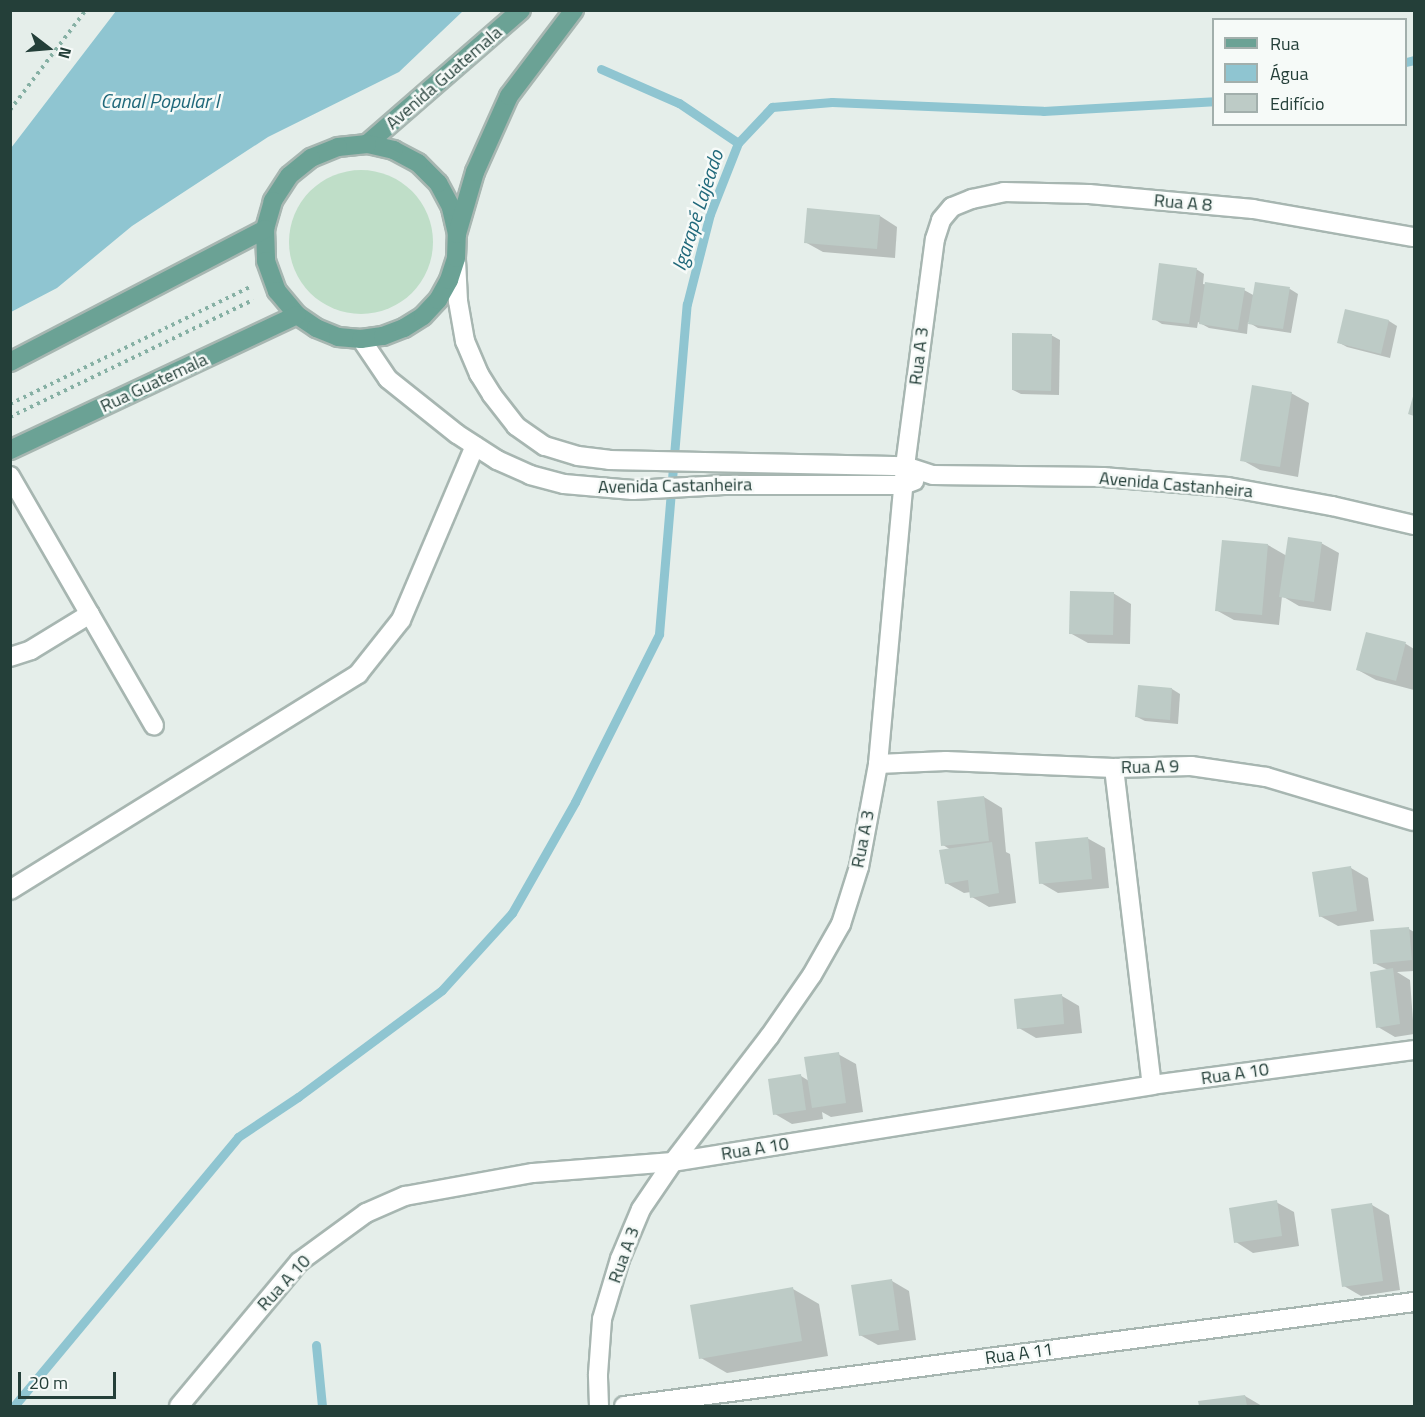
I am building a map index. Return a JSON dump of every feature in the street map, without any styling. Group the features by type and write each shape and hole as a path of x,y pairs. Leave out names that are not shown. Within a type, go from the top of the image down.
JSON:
{"main road":[{"name":"Avenida Guatemala","path":"367,144 521,10"},
{"path":"457,234 475,172 509,96 574,10"},
{"path":"367,144 394,150 418,163 438,183 452,207 457,234 456,258 450,280 438,300 423,316 404,328 383,336 361,339 338,337 316,328 297,315 277,291 266,261 265,229 273,201 289,176 311,158 338,147 367,144"},
{"path":"10,362 265,229"},
{"name":"Rua Guatemala","path":"10,450 297,315"}],"street":[{"name":"Rua A 8","path":"952,207 972,198 1004,192 1089,194 1253,209 1414,237"},
{"name":"Rua A 3","path":"599,1407 598,1374 602,1318 617,1269 641,1209 673,1162 769,1037 812,975 841,924 859,867 878,764 905,466 934,240 941,220 952,207"},
{"name":"Avenida Castanheira","path":"456,258 458,301 465,341 479,374 516,426 545,446 578,456 609,460 725,460 905,466 933,475 1102,477 1228,488 1332,506 1414,525"},
{"name":"Avenida Castanheira","path":"361,339 388,379 418,405 475,446 530,475 564,484 598,489 724,485 903,485 933,475"},
{"path":"10,890 299,713 358,674 401,620 475,446"},
{"path":"10,476 154,725"},
{"path":"10,657 31,650 90,614"},
{"name":"Rua A 9","path":"878,764 946,762 1114,768 1191,766 1266,777 1414,821"},
{"path":"1114,768 1152,1085"},
{"name":"Rua A 10","path":"179,1407 299,1262 366,1213 405,1196 533,1173 673,1162 1152,1085 1414,1050"},
{"name":"Rua A 11","path":"624,1407 1414,1302"}],"path":[{"path":"10,110 86,10"},
{"path":"10,404 252,286"},
{"path":"10,417 255,299"}],"green space":[{"path":"361,170 389,175 412,191 428,214 433,242 428,270 412,293 389,309 361,314 333,309 310,293 294,270 289,242 294,214 310,191 333,175"}],"water":[{"name":"Canal Popular I","path":"116,11 463,11 399,72 268,137 132,226 57,288 11,312 11,148"}],"building":[{"path":"807,208 880,215 877,249 804,243"},
{"path":"1159,263 1197,268 1189,324 1152,320"},
{"path":"1205,282 1245,288 1238,330 1199,324"},
{"path":"1255,282 1290,287 1283,329 1248,324"},
{"path":"1345,309 1389,320 1381,354 1337,343"},
{"path":"1012,333 1052,334 1051,391 1012,390"},
{"path":"1252,385 1292,392 1280,467 1240,461"},
{"path":"1414,393 1414,416 1408,414"},
{"path":"1288,537 1322,542 1314,602 1279,597"},
{"path":"1222,540 1268,544 1262,615 1215,611"},
{"path":"1070,591 1114,592 1113,635 1069,634"},
{"path":"1366,632 1406,642 1396,681 1356,670"},
{"path":"1138,685 1172,688 1170,720 1135,717"},
{"path":"984,796 989,841 941,846 937,801"},
{"path":"1088,837 1092,879 1039,884 1035,842"},
{"path":"992,842 999,893 970,898 968,880 945,884 939,850"},
{"path":"1351,866 1357,911 1319,917 1312,872"},
{"path":"1409,927 1412,960 1373,964 1370,930"},
{"path":"1393,968 1400,1024 1376,1028 1370,972"},
{"path":"1062,994 1064,1024 1017,1029 1014,999"},
{"path":"839,1052 846,1103 812,1108 804,1057"},
{"path":"801,1074 806,1110 773,1115 768,1079"},
{"path":"1277,1200 1282,1236 1234,1243 1229,1208"},
{"path":"1372,1203 1383,1281 1342,1287 1331,1209"},
{"path":"892,1279 899,1330 859,1336 851,1285"},
{"path":"793,1287 802,1341 699,1359 690,1305"},
{"path":"1245,1395 1247,1406 1199,1406 1198,1401"}],"waterway":[{"name":"Igarapé Lajeado","path":"1407,62 1414,60"},
{"path":"601,69 679,103 738,143"},
{"path":"14,1406 238,1137 298,1097 442,990 512,913 575,802 659,634 687,304 710,214 738,143 772,107 832,102 1043,111 1212,101"},
{"path":"316,1345 322,1406"}]}
